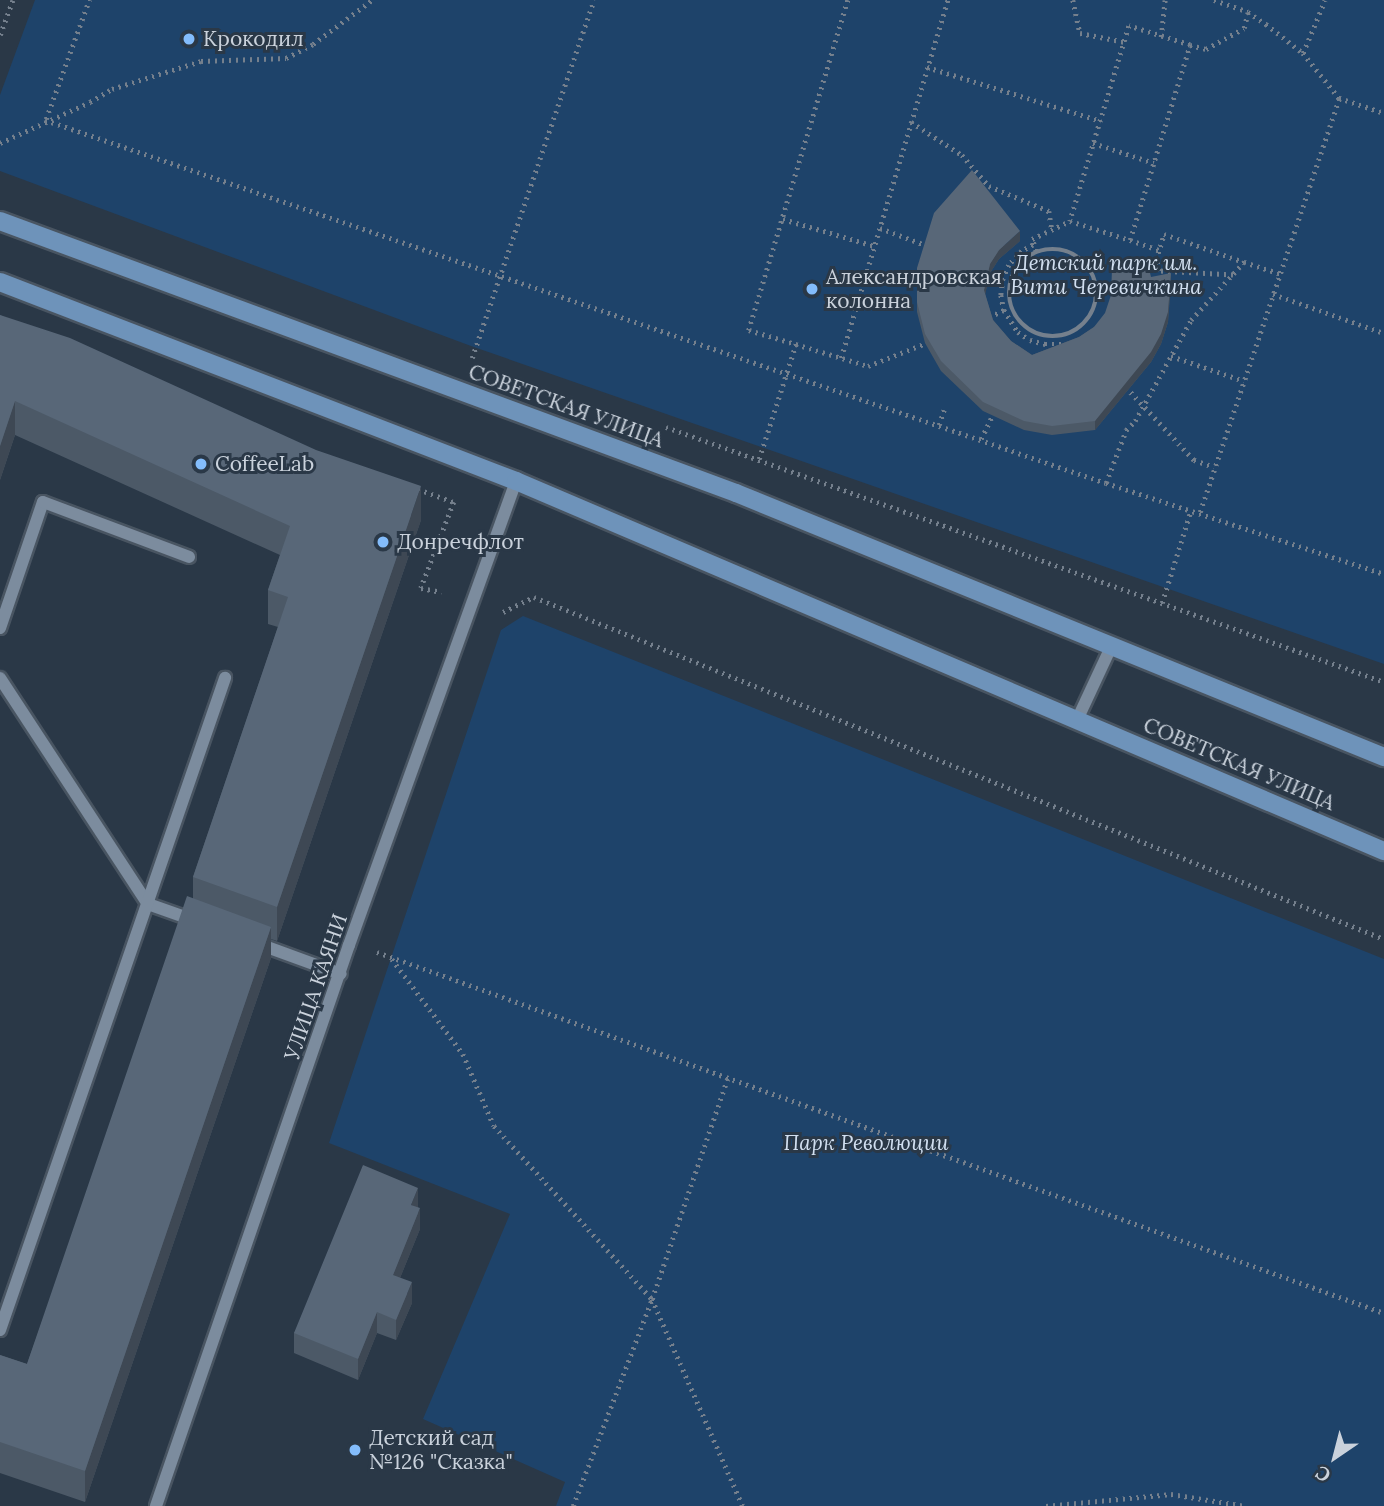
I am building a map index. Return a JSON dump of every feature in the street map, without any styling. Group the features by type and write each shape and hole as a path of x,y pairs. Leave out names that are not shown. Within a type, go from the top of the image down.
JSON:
{"main road":[{"name":"СОВЕТСКАЯ УЛИЦА","path":"0,221 736,493 1384,757"},
{"name":"СОВЕТСКАЯ УЛИЦА","path":"0,282 516,481 1384,850"}],"street":[{"name":"УЛИЦА КАЯНИ","path":"156,1506 349,945 516,481"},
{"path":"0,628 43,502 189,557"},
{"path":"1077,720 1112,645"},
{"path":"0,678 148,904 210,927"},
{"path":"0,1330 225,678"},
{"path":"248,940 341,974"}],"path":[{"path":"0,35 13,0"},
{"path":"46,120 89,0"},
{"path":"0,143 90,102 112,89 201,61 286,58 313,44 372,0"},
{"path":"472,358 594,0"},
{"path":"848,0 749,330 868,366 938,338"},
{"path":"841,358 948,0"},
{"path":"1073,0 1080,33 1125,42"},
{"path":"1161,37 1165,0"},
{"path":"1214,0 1248,12 1303,53 1339,98 1384,113"},
{"path":"1303,53 1325,0"},
{"path":"1069,221 1129,26 1206,49 1244,28 1248,12"},
{"path":"1130,240 1190,45"},
{"path":"927,67 1101,121"},
{"path":"1200,512 1339,98"},
{"path":"46,120 1106,483 1384,574"},
{"path":"911,122 962,155 989,186 1049,211 1052,229"},
{"path":"1093,143 1154,163"},
{"path":"783,219 874,246"},
{"path":"1036,251 1032,239 1069,221 1160,250"},
{"path":"880,228 941,252"},
{"path":"1233,275 1160,271 1156,260 1164,234 1280,274"},
{"path":"929,246 934,235"},
{"path":"1016,244 1022,251"},
{"path":"1033,245 1022,251 1009,265 1003,279 1001,295 1004,310 1010,322 1030,340 1045,344 1066,343 1076,340 1073,333"},
{"path":"1063,250 1086,264 1094,275 1097,302 1084,325 1073,333 1060,337 1035,334 1024,327 1010,305 1010,280 1016,268 1036,251 1063,250"},
{"path":"1106,483 1126,430 1191,320 1244,262"},
{"path":"977,269 1003,279"},
{"path":"1273,294 1384,333"},
{"path":"988,317 1004,310"},
{"path":"1025,348 1030,340"},
{"path":"1066,343 1070,353"},
{"path":"759,460 796,344"},
{"path":"459,353 485,363"},
{"path":"1171,356 1244,381"},
{"path":"1116,393 1126,387 1194,460 1214,467"},
{"path":"981,439 998,404"},
{"path":"939,425 944,410"},
{"path":"654,423 1384,682"},
{"path":"415,488 454,502 421,588 473,599"},
{"path":"1162,603 1191,510"},
{"path":"499,620 503,612 534,597 1384,939"},
{"path":"376,966 385,940"},
{"path":"349,945 380,953 1384,1313"},
{"path":"391,958 463,1054 494,1126 652,1299 743,1506"},
{"path":"573,1506 652,1299 728,1077"},
{"path":"1046,1506 1171,1494 1245,1506"}],"green space":[{"name":"Детский парк им. Вити Черевичкина","path":"35,0 1384,0 1384,664 471,346 0,171 0,95"},
{"name":"Парк Революции","path":"523,616 1384,959 1384,1506 556,1506 565,1482 423,1419 510,1214 329,1143 501,630"}],"building":[{"path":"972,170 1020,231 999,250 990,264 984,290 993,320 1011,341 1032,355 1079,337 1094,327 1105,313 1111,295 1112,269 1147,260 1151,277 1171,273 1168,312 1161,334 1151,352 1095,421 1052,426 1024,421 983,402 941,361 925,334 917,302 917,268 934,213"},
{"path":"0,315 70,338 316,450 421,486 277,907 193,877 288,597 268,590 290,526 15,401 0,446"},
{"path":"187,896 271,927 85,1471 0,1442 0,1355 27,1364"},
{"path":"363,1165 418,1188 411,1205 420,1208 393,1275 412,1282 396,1320 377,1312 358,1359 294,1333"}],"place":[{"name":"Крокодил","path":"189,39"},
{"name":"Александровская колонна","path":"812,289"},
{"name":"CoffeeLab","path":"201,464"},
{"name":"Донречфлот","path":"383,542"},
{"name":"Детский сад №126 \"Сказка\"","path":"355,1450"}]}
